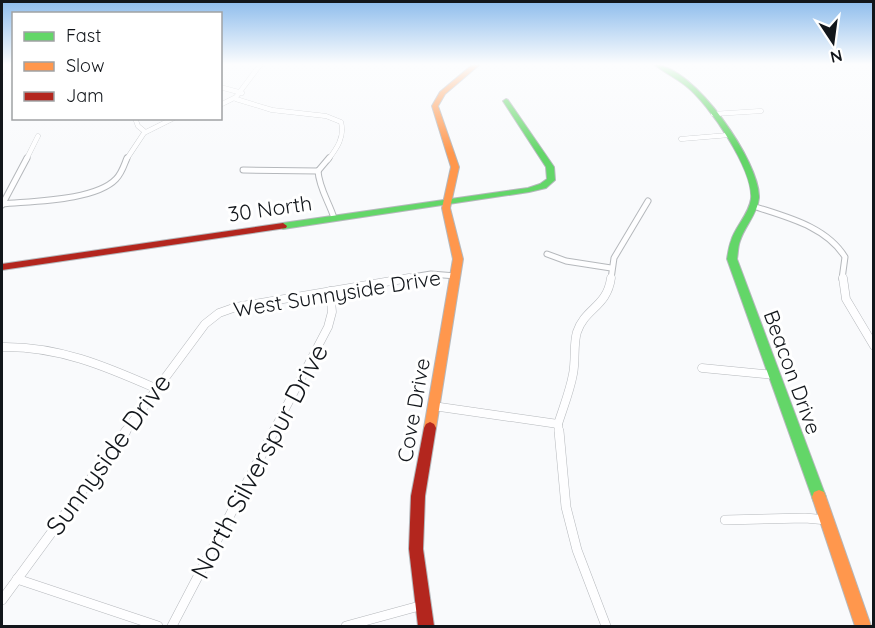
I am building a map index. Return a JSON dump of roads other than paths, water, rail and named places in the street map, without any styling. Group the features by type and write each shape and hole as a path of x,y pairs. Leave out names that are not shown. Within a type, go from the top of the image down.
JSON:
{"street":[{"path":"222,104 236,99 241,94"},
{"path":"439,94 435,106 437,116 455,167 447,202"},
{"path":"697,94 741,153 756,195 753,206 816,230 838,247 846,264 842,284 845,296 873,346"},
{"path":"236,99 272,110 326,116 341,122 342,137 318,171 320,184 334,218"},
{"name":"30 North","path":"2,267 529,190 543,186 551,180 550,167 506,101"},
{"path":"713,114 761,111"},
{"path":"136,120 138,126 144,131"},
{"path":"2,205 82,194 108,185 120,174 135,141 144,131 169,120"},
{"path":"681,139 729,135"},
{"path":"2,205 38,136"},
{"path":"243,170 318,171"},
{"path":"606,627 577,550 566,507 558,424 573,374 576,334 581,322 604,300 610,288 614,258 648,201"},
{"name":"Cove Drive","path":"426,627 416,549 418,496 458,259 455,239 447,217 447,202"},
{"name":"Beacon Drive","path":"753,206 734,242 732,259 827,520 863,627"},
{"path":"547,254 566,261 611,268"},
{"name":"West Sunnyside Drive","path":"219,313 236,307 431,274 456,276"},
{"name":"North Silverspur Drive","path":"172,627 328,327 332,312 330,291"},
{"name":"Sunnyside Drive","path":"2,600 155,388 205,324 219,313"},
{"path":"2,347 38,347 60,350 85,358 155,388"},
{"path":"702,368 774,375"},
{"path":"433,406 558,424"},
{"path":"725,520 805,518 827,520"},
{"path":"17,579 158,627"},
{"path":"346,627 423,605"}]}
